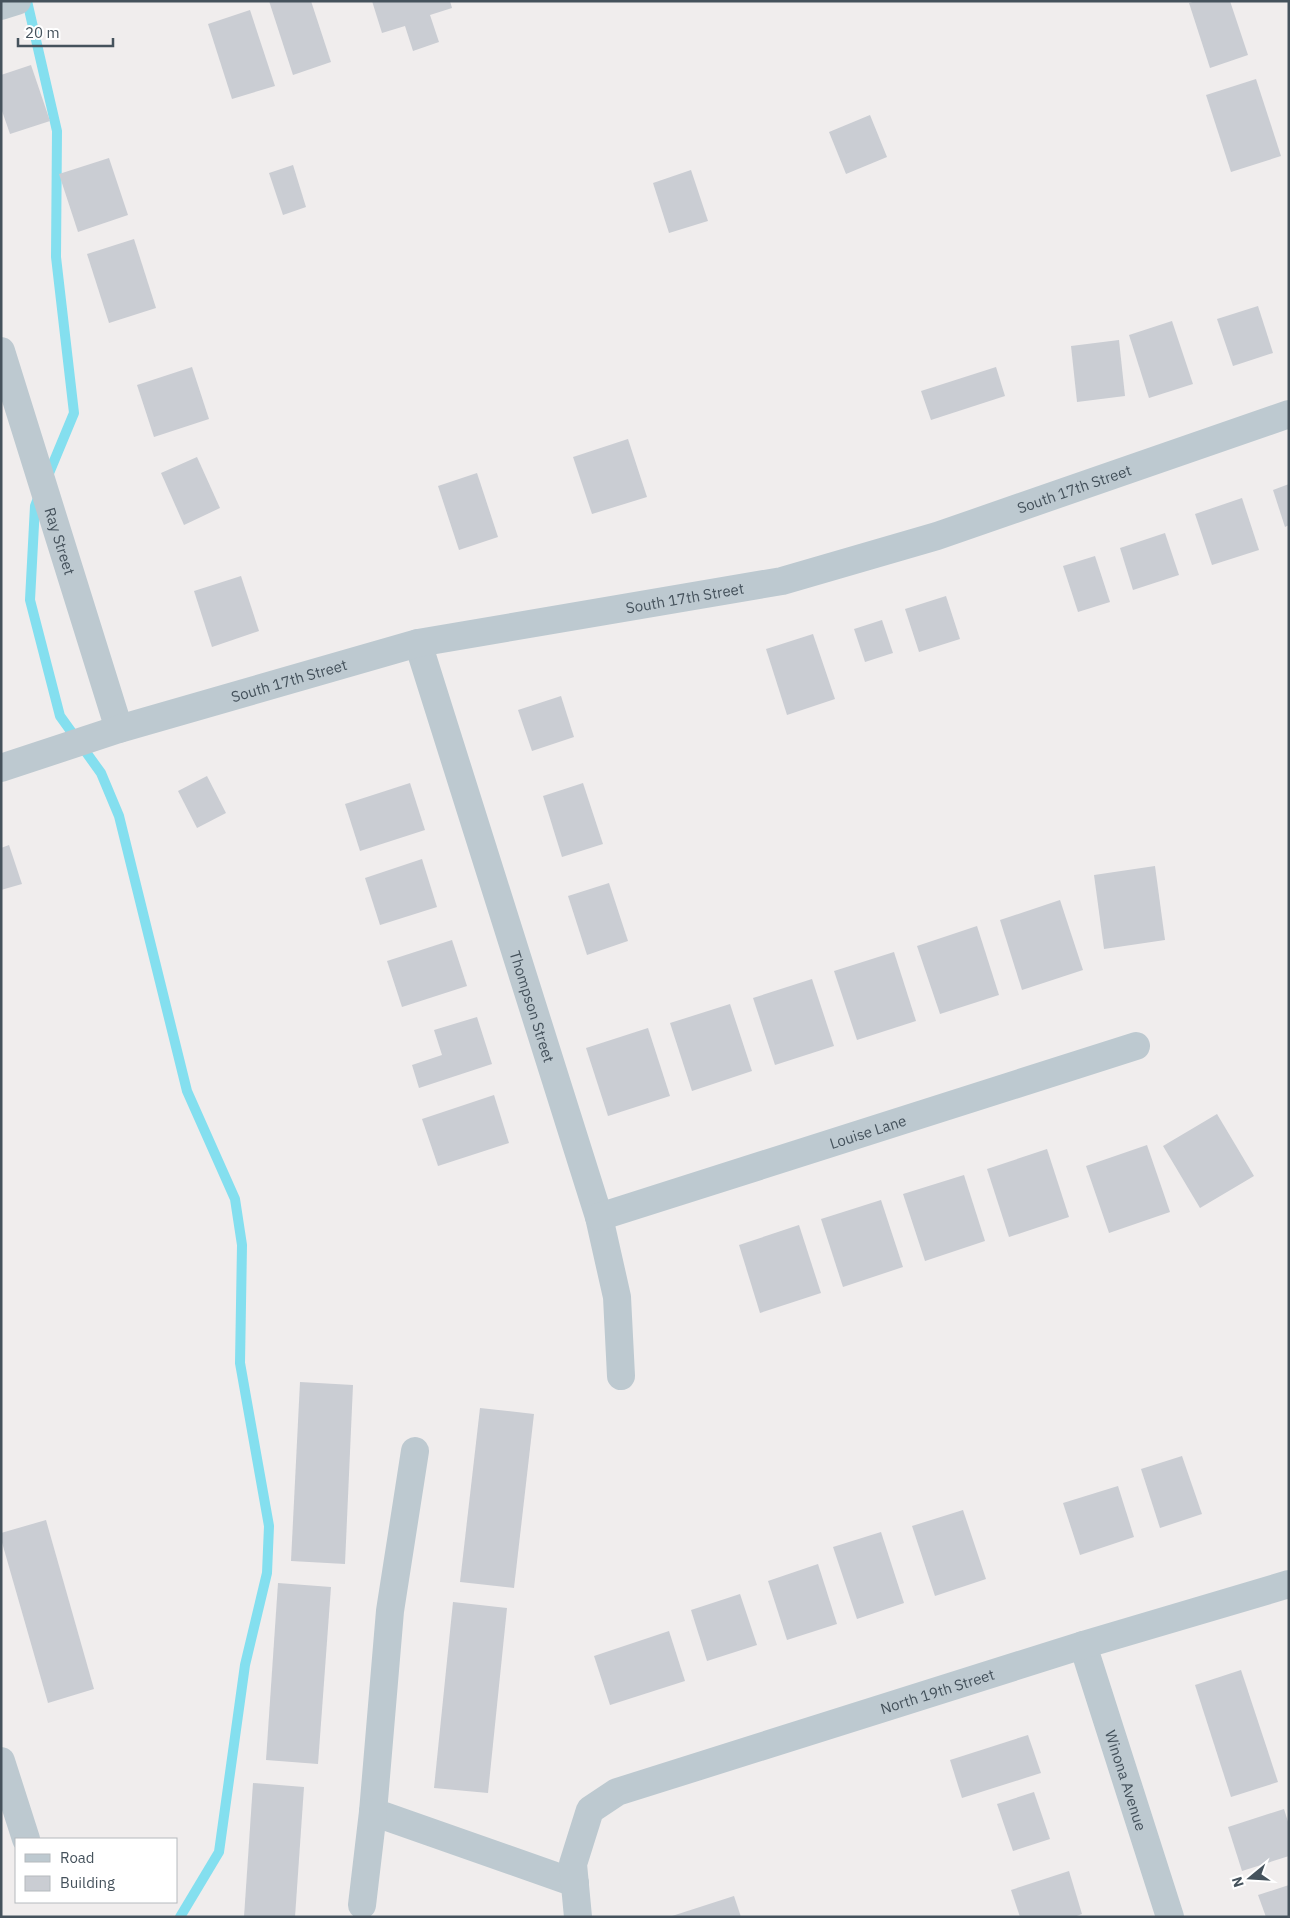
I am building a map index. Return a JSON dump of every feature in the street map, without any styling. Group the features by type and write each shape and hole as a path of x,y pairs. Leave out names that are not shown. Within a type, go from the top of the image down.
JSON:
{"street":[{"path":"1,6 17,1"},
{"name":"Ray Street","path":"1,351 119,729"},
{"name":"South 17th Street","path":"1,768 119,729 418,643 782,581 937,536 1289,414"},
{"name":"Thompson Street","path":"418,643 599,1217 616,1297 621,1376"},
{"name":"Louise Lane","path":"599,1217 1136,1046"},
{"path":"362,1905 373,1812 390,1611 416,1451"},
{"name":"North 19th Street","path":"575,1883 574,1864 590,1810 617,1792 1082,1645 1289,1584"},
{"name":"Winona Avenue","path":"1082,1645 1170,1917"},
{"path":"1,1762 26,1838"},
{"path":"373,1812 575,1883 578,1917"}],"building":[{"path":"269,1 311,1 331,62 293,75"},
{"path":"372,1 450,1 452,8 430,15 439,42 413,51 405,26 382,33"},
{"path":"1196,1 1230,1 1248,55 1210,68 1189,3"},
{"path":"250,10 275,86 232,99 208,24"},
{"path":"31,65 50,121 10,134 1,108 1,75"},
{"path":"1256,79 1281,156 1231,172 1206,95"},
{"path":"870,115 887,157 846,174 829,132"},
{"path":"109,158 128,215 78,232 59,174"},
{"path":"293,165 306,207 283,215 269,173"},
{"path":"691,170 708,221 669,233 653,183"},
{"path":"134,239 156,308 109,323 87,254"},
{"path":"1258,306 1273,353 1233,366 1217,319"},
{"path":"1172,321 1193,384 1149,398 1129,335"},
{"path":"1119,340 1125,396 1077,402 1071,346"},
{"path":"192,367 209,419 154,437 137,385"},
{"path":"996,367 1005,396 931,420 921,391"},
{"path":"628,439 647,497 592,514 573,457"},
{"path":"197,457 220,508 184,525 161,473"},
{"path":"477,473 498,537 459,550 438,486"},
{"path":"1289,484 1289,525 1285,527 1273,490"},
{"path":"1242,498 1259,550 1212,565 1195,514"},
{"path":"1165,533 1179,575 1133,590 1120,548"},
{"path":"1095,556 1110,602 1078,612 1063,566"},
{"path":"241,576 259,631 212,647 194,591"},
{"path":"946,596 960,639 919,652 905,609"},
{"path":"882,620 893,653 865,662 854,629"},
{"path":"813,634 835,699 787,715 766,649"},
{"path":"561,696 574,737 532,751 518,710"},
{"path":"207,776 226,813 197,828 178,791"},
{"path":"410,783 425,830 360,851 345,804"},
{"path":"583,783 603,844 562,857 543,796"},
{"path":"9,845 22,884 1,890 1,848"},
{"path":"422,859 437,907 380,925 365,878"},
{"path":"1155,866 1165,940 1104,949 1094,875"},
{"path":"609,883 628,941 587,955 568,896"},
{"path":"1060,900 1083,970 1022,990 1000,920"},
{"path":"977,926 999,995 940,1014 917,946"},
{"path":"452,940 467,986 402,1007 387,961"},
{"path":"894,952 916,1021 857,1040 834,971"},
{"path":"812,979 834,1046 775,1065 753,998"},
{"path":"730,1004 752,1071 692,1091 670,1023"},
{"path":"477,1017 492,1064 419,1088 412,1065 442,1055 434,1030"},
{"path":"648,1028 670,1096 608,1116 586,1048"},
{"path":"494,1095 509,1143 438,1166 422,1119"},
{"path":"1217,1114 1254,1176 1200,1208 1163,1146"},
{"path":"1147,1145 1170,1212 1109,1233 1086,1166"},
{"path":"1047,1149 1069,1217 1009,1237 987,1169"},
{"path":"964,1175 985,1241 925,1261 903,1194"},
{"path":"881,1200 903,1267 843,1287 821,1219"},
{"path":"799,1225 821,1293 760,1313 739,1245"},
{"path":"300,1382 353,1385 345,1564 291,1561"},
{"path":"480,1408 534,1414 514,1588 460,1582"},
{"path":"1182,1456 1202,1514 1160,1528 1141,1469"},
{"path":"1118,1486 1134,1537 1080,1555 1063,1503"},
{"path":"963,1510 986,1579 935,1596 912,1526"},
{"path":"46,1520 94,1689 48,1703 1,1539 1,1533"},
{"path":"881,1532 904,1603 857,1619 833,1547"},
{"path":"818,1564 837,1624 787,1640 768,1581"},
{"path":"278,1583 331,1587 318,1764 266,1760"},
{"path":"740,1594 757,1645 707,1661 691,1610"},
{"path":"453,1602 507,1608 488,1793 434,1788"},
{"path":"669,1631 685,1681 610,1705 594,1656"},
{"path":"1241,1670 1278,1782 1231,1797 1195,1685"},
{"path":"1028,1735 1041,1773 962,1798 950,1760"},
{"path":"253,1783 304,1787 295,1917 244,1917"},
{"path":"1034,1792 1050,1839 1013,1851 997,1804"},
{"path":"1284,1809 1289,1825 1289,1856 1242,1871 1228,1827"},
{"path":"1069,1871 1082,1914 1074,1917 1020,1917 1011,1890"},
{"path":"1289,1885 1289,1917 1266,1917 1258,1895"},
{"path":"734,1896 741,1917 672,1917 672,1916"}],"waterway":[{"path":"27,1 57,131 56,257 74,413 47,478"},
{"path":"40,493 35,506 30,600 60,716 101,773 119,816 187,1091 235,1199 242,1245 240,1363 269,1526 267,1573 245,1665 219,1852 180,1917"}]}
